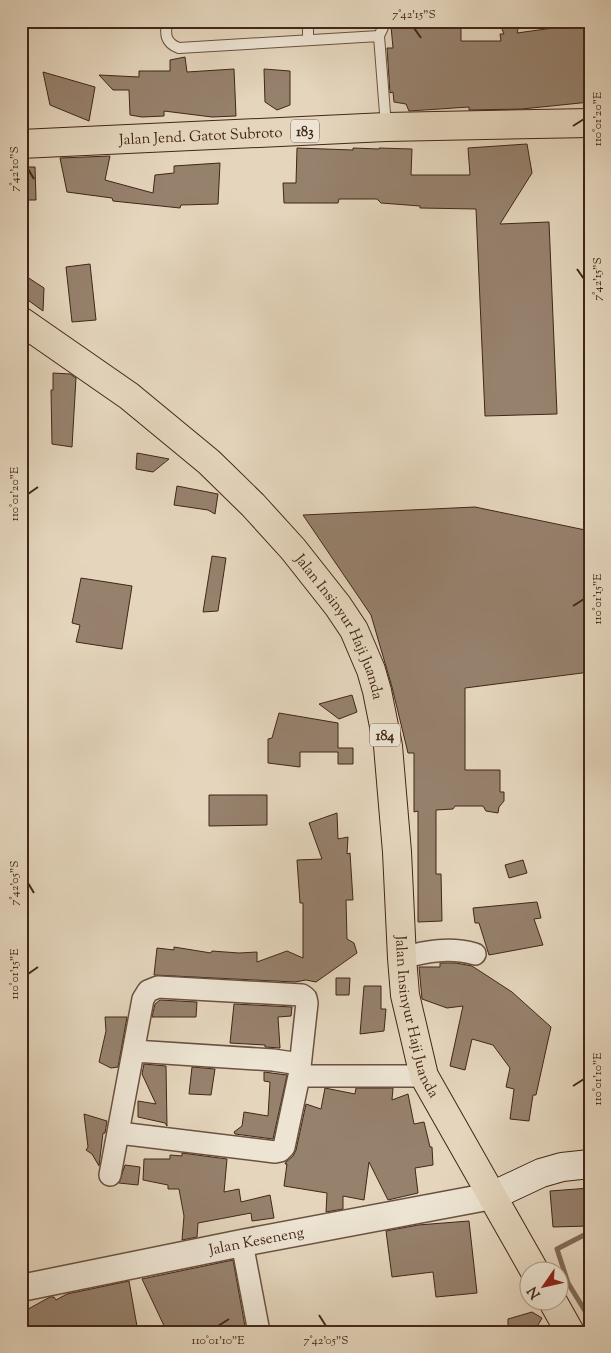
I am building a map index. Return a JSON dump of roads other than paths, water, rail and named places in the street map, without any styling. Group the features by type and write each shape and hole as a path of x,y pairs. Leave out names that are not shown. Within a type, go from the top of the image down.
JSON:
{"main road":[{"name":"Jalan Jend. Gatot Subroto","path":"21,144 386,127 590,123"},
{"name":"Jalan Insinyur Haji Juanda","path":"21,321 108,380 209,462 253,505 293,549 338,606 354,630 371,670 388,746 398,852 402,958 408,1010 424,1076 528,1260"},
{"path":"492,1196 541,1173 588,1164"},
{"path":"558,1310 570,1332"}],"street":[{"path":"402,958 421,953 449,950 462,950 476,954"},
{"path":"110,1175 144,998 148,991 155,987 302,995 307,1002 299,1070 284,1147 280,1151 274,1152 119,1133"},
{"path":"134,1051 273,1060 299,1070 424,1076"},
{"name":"Jalan Keseneng","path":"21,1288 492,1196"},
{"path":"242,1244 259,1332"}],"lane":[{"path":"166,21 166,37 168,42 179,48 379,36"},
{"path":"308,21 308,40"},
{"path":"386,21 379,36 386,127"}],"waterway":[{"path":"590,1232 557,1249 568,1283 590,1319"}]}
